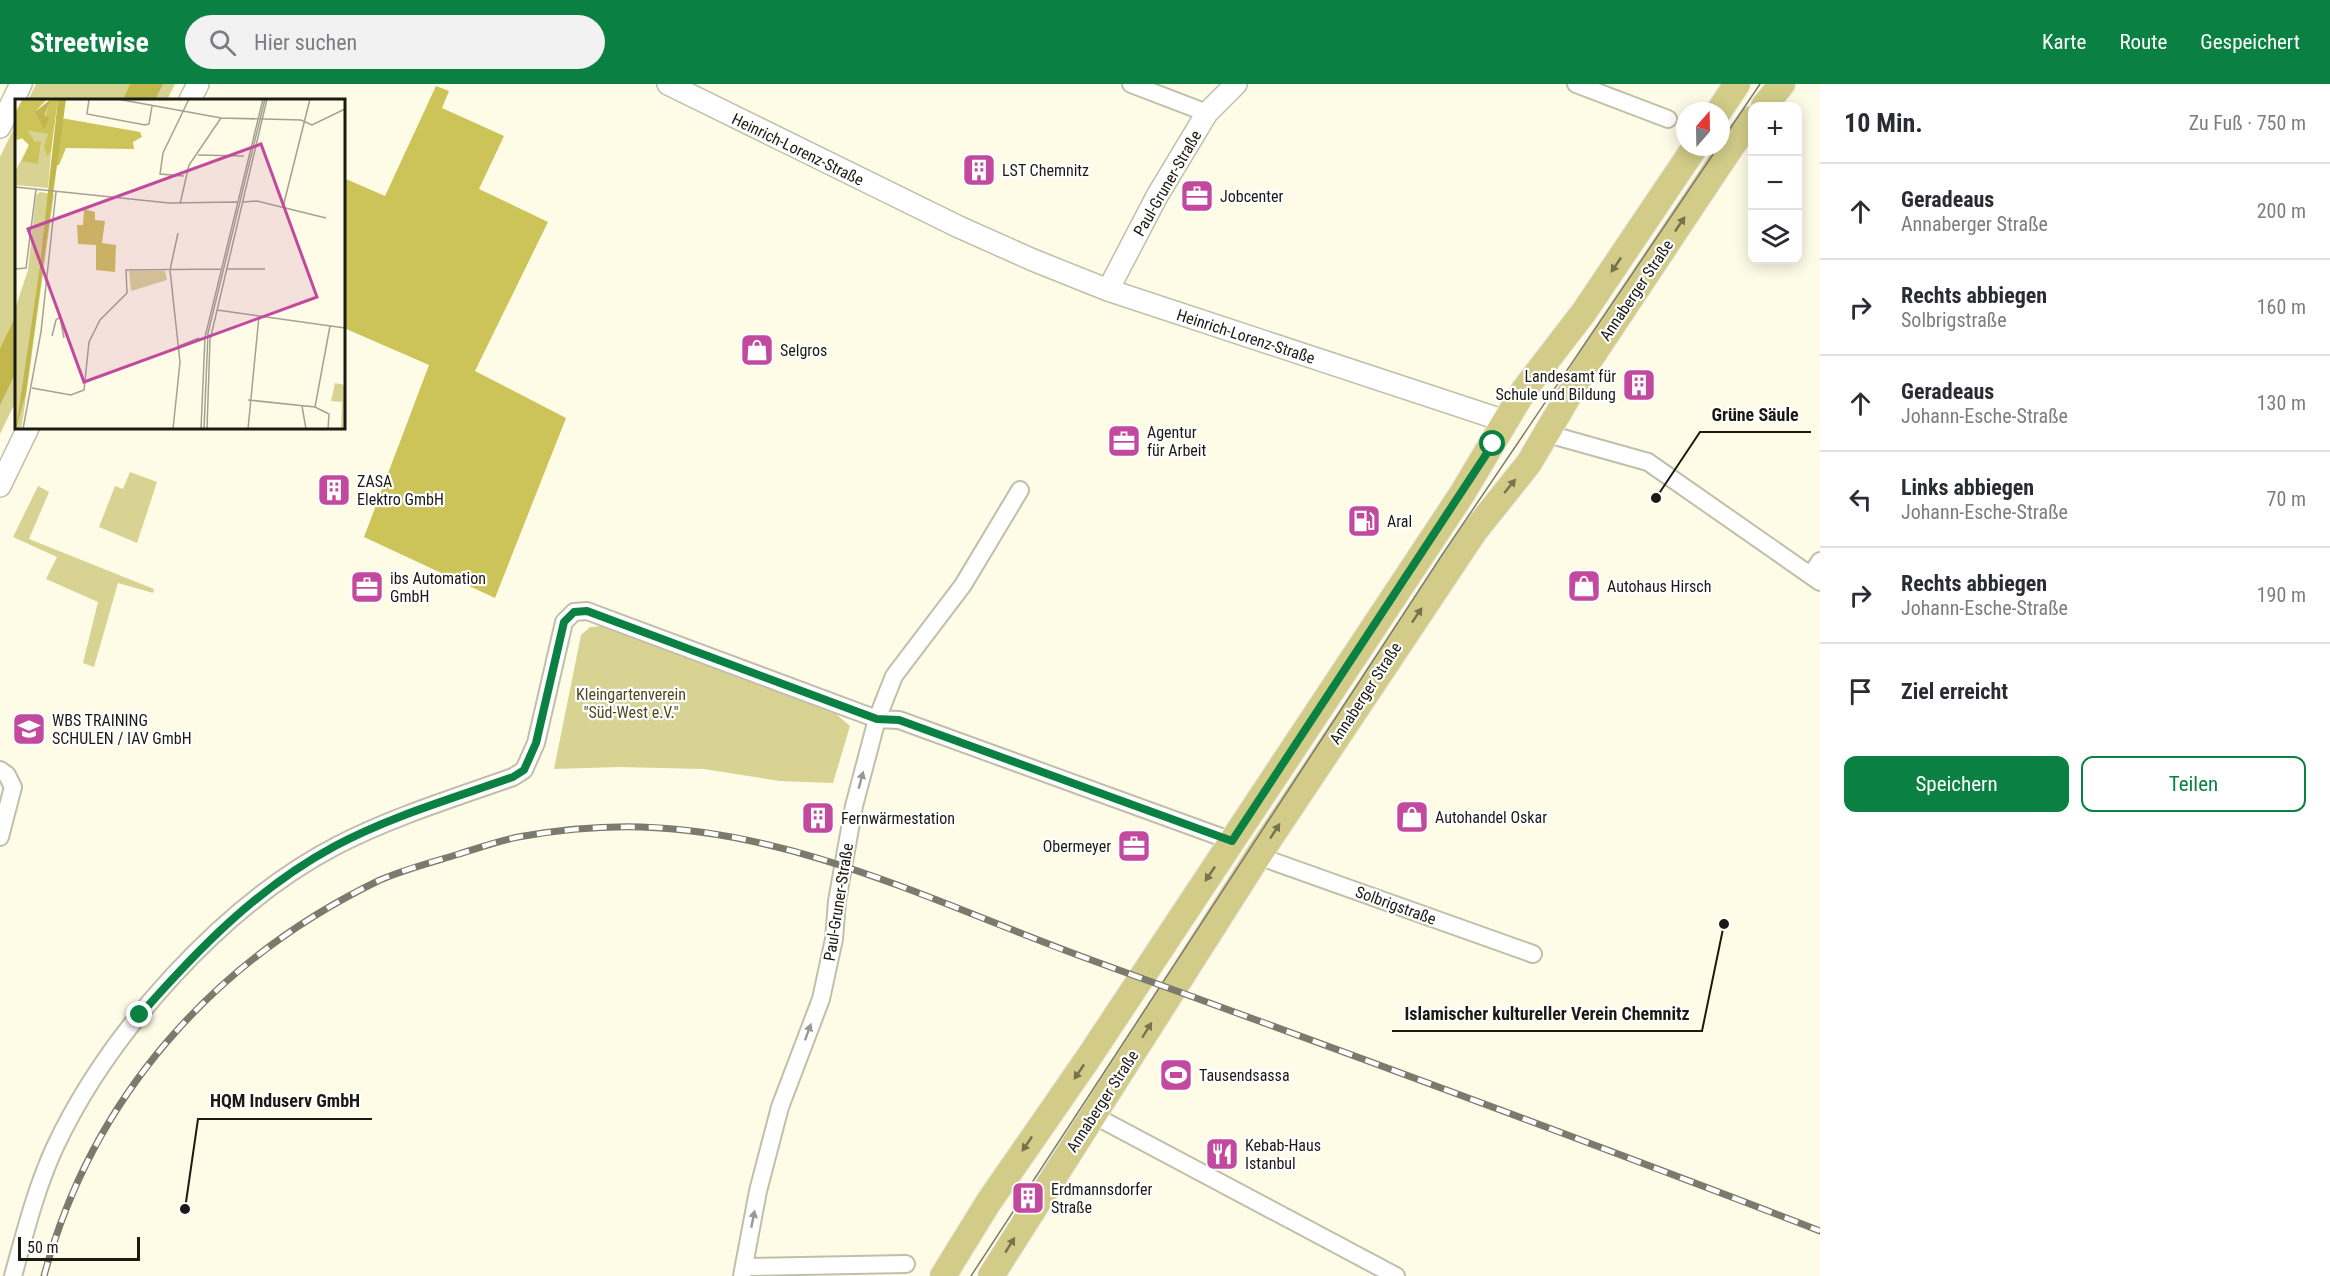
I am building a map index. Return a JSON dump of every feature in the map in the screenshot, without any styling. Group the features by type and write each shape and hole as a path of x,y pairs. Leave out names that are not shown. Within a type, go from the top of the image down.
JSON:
{"main road":[{"path":"1725,102 1737,84"},
{"path":"1767,102 1782,84"},
{"name":"Annaberger Straße","path":"991,1276 1258,856 1474,532 1529,463 1592,356 1748,124"},
{"name":"Annaberger Straße","path":"943,1276 988,1203 1062,1097 1462,494 1524,390 1584,312 1689,156"},
{"name":"Heinrich-Lorenz-Straße","path":"1505,421 1548,434"},
{"path":"1062,1097 1093,1115"}],"street":[{"path":"0,127 21,84"},
{"path":"190,99 198,84"},
{"name":"Heinrich-Lorenz-Straße","path":"668,84 959,227 1033,260 1108,290 1505,421"},
{"path":"1131,84 1207,113"},
{"name":"Paul-Gruner-Straße","path":"1108,290 1157,196 1207,113 1236,84"},
{"path":"1576,84 1668,119"},
{"path":"0,486 28,429"},
{"name":"Heinrich-Lorenz-Straße","path":"1548,434 1648,462 1817,573"},
{"name":"Paul-Gruner-Straße","path":"743,1272 758,1191 780,1107 821,999 834,939 837,901 854,806 877,719 894,676 963,585 1020,490"},
{"path":"13,1276 35,1198 55,1147 100,1069 140,1015 189,959 227,922 269,888 335,846 389,822 513,777 524,770 536,743 564,622 574,612 587,611 877,719 899,720 1232,841"},
{"path":"0,770 7,775 13,787 0,837"},
{"name":"Solbrigstraße","path":"1258,856 1533,954"},
{"path":"1093,1115 1369,1270 1396,1276"},
{"path":"743,1272 906,1264"}],"green space":[{"path":"36,84 175,84 168,99 28,99"},
{"path":"15,126 15,403 0,434 0,157"},
{"path":"130,472 157,482 137,543 99,527 115,486 123,489"},
{"path":"38,486 49,492 29,539 154,589 153,593 118,583 94,667 83,663 98,602 46,579 57,557 13,537"},
{"name":"Kleingartenverein \"Süd-West e.V.\"","path":"602,626 836,714 850,726 833,783 780,781 704,769 619,767 554,769 581,635 590,627"}],"shaded area":[{"path":"130,84 163,84 156,99 123,99"},
{"path":"436,86 449,91 442,108 504,136 479,189 548,222 475,371 566,418 495,598 364,537 429,365 345,328 346,179 385,196"},
{"path":"15,317 15,374 0,405 0,349"}],"tram line":[{"path":"1730,129 1760,84"},
{"path":"971,1276 1442,555 1712,156"}],"railway":[{"path":"44,1276 65,1211 93,1150 128,1093 168,1041 213,993 264,950 320,913 399,872 518,837 564,830 611,827 701,832 759,843 872,876 1820,1231"}],"place":[{"name":"LST Chemnitz","path":"979,170"},
{"name":"Jobcenter","path":"1197,196"},
{"name":"Selgros","path":"757,350"},
{"name":"Landesamt für Schule und Bildung","path":"1639,385"},
{"name":"Agentur für Arbeit","path":"1124,441"},
{"name":"ZASA Elektro GmbH","path":"334,490"},
{"name":"Grüne Säule","path":"1656,498"},
{"name":"Aral","path":"1364,521"},
{"name":"Autohaus Hirsch","path":"1584,586"},
{"name":"ibs Automation GmbH","path":"367,587"},
{"name":"WBS TRAINING SCHULEN / IAV GmbH","path":"29,729"},
{"name":"Autohandel Oskar","path":"1412,817"},
{"name":"Fernwärmestation","path":"818,818"},
{"name":"Obermeyer","path":"1134,846"},
{"name":"Islamischer kultureller Verein Chemnitz","path":"1724,924"},
{"name":"Tausendsassa","path":"1176,1075"},
{"name":"Kebab-Haus Istanbul","path":"1222,1154"},
{"name":"Erdmannsdorfer Straße","path":"1028,1198"},
{"name":"HQM Induserv GmbH","path":"185,1209"}],"route":[{"path":"140,1015 189,959 227,922 269,888 335,846 389,822 513,777 524,770 536,743 564,622 574,612 587,611 877,719 899,720 1232,841 1493,444"}]}
